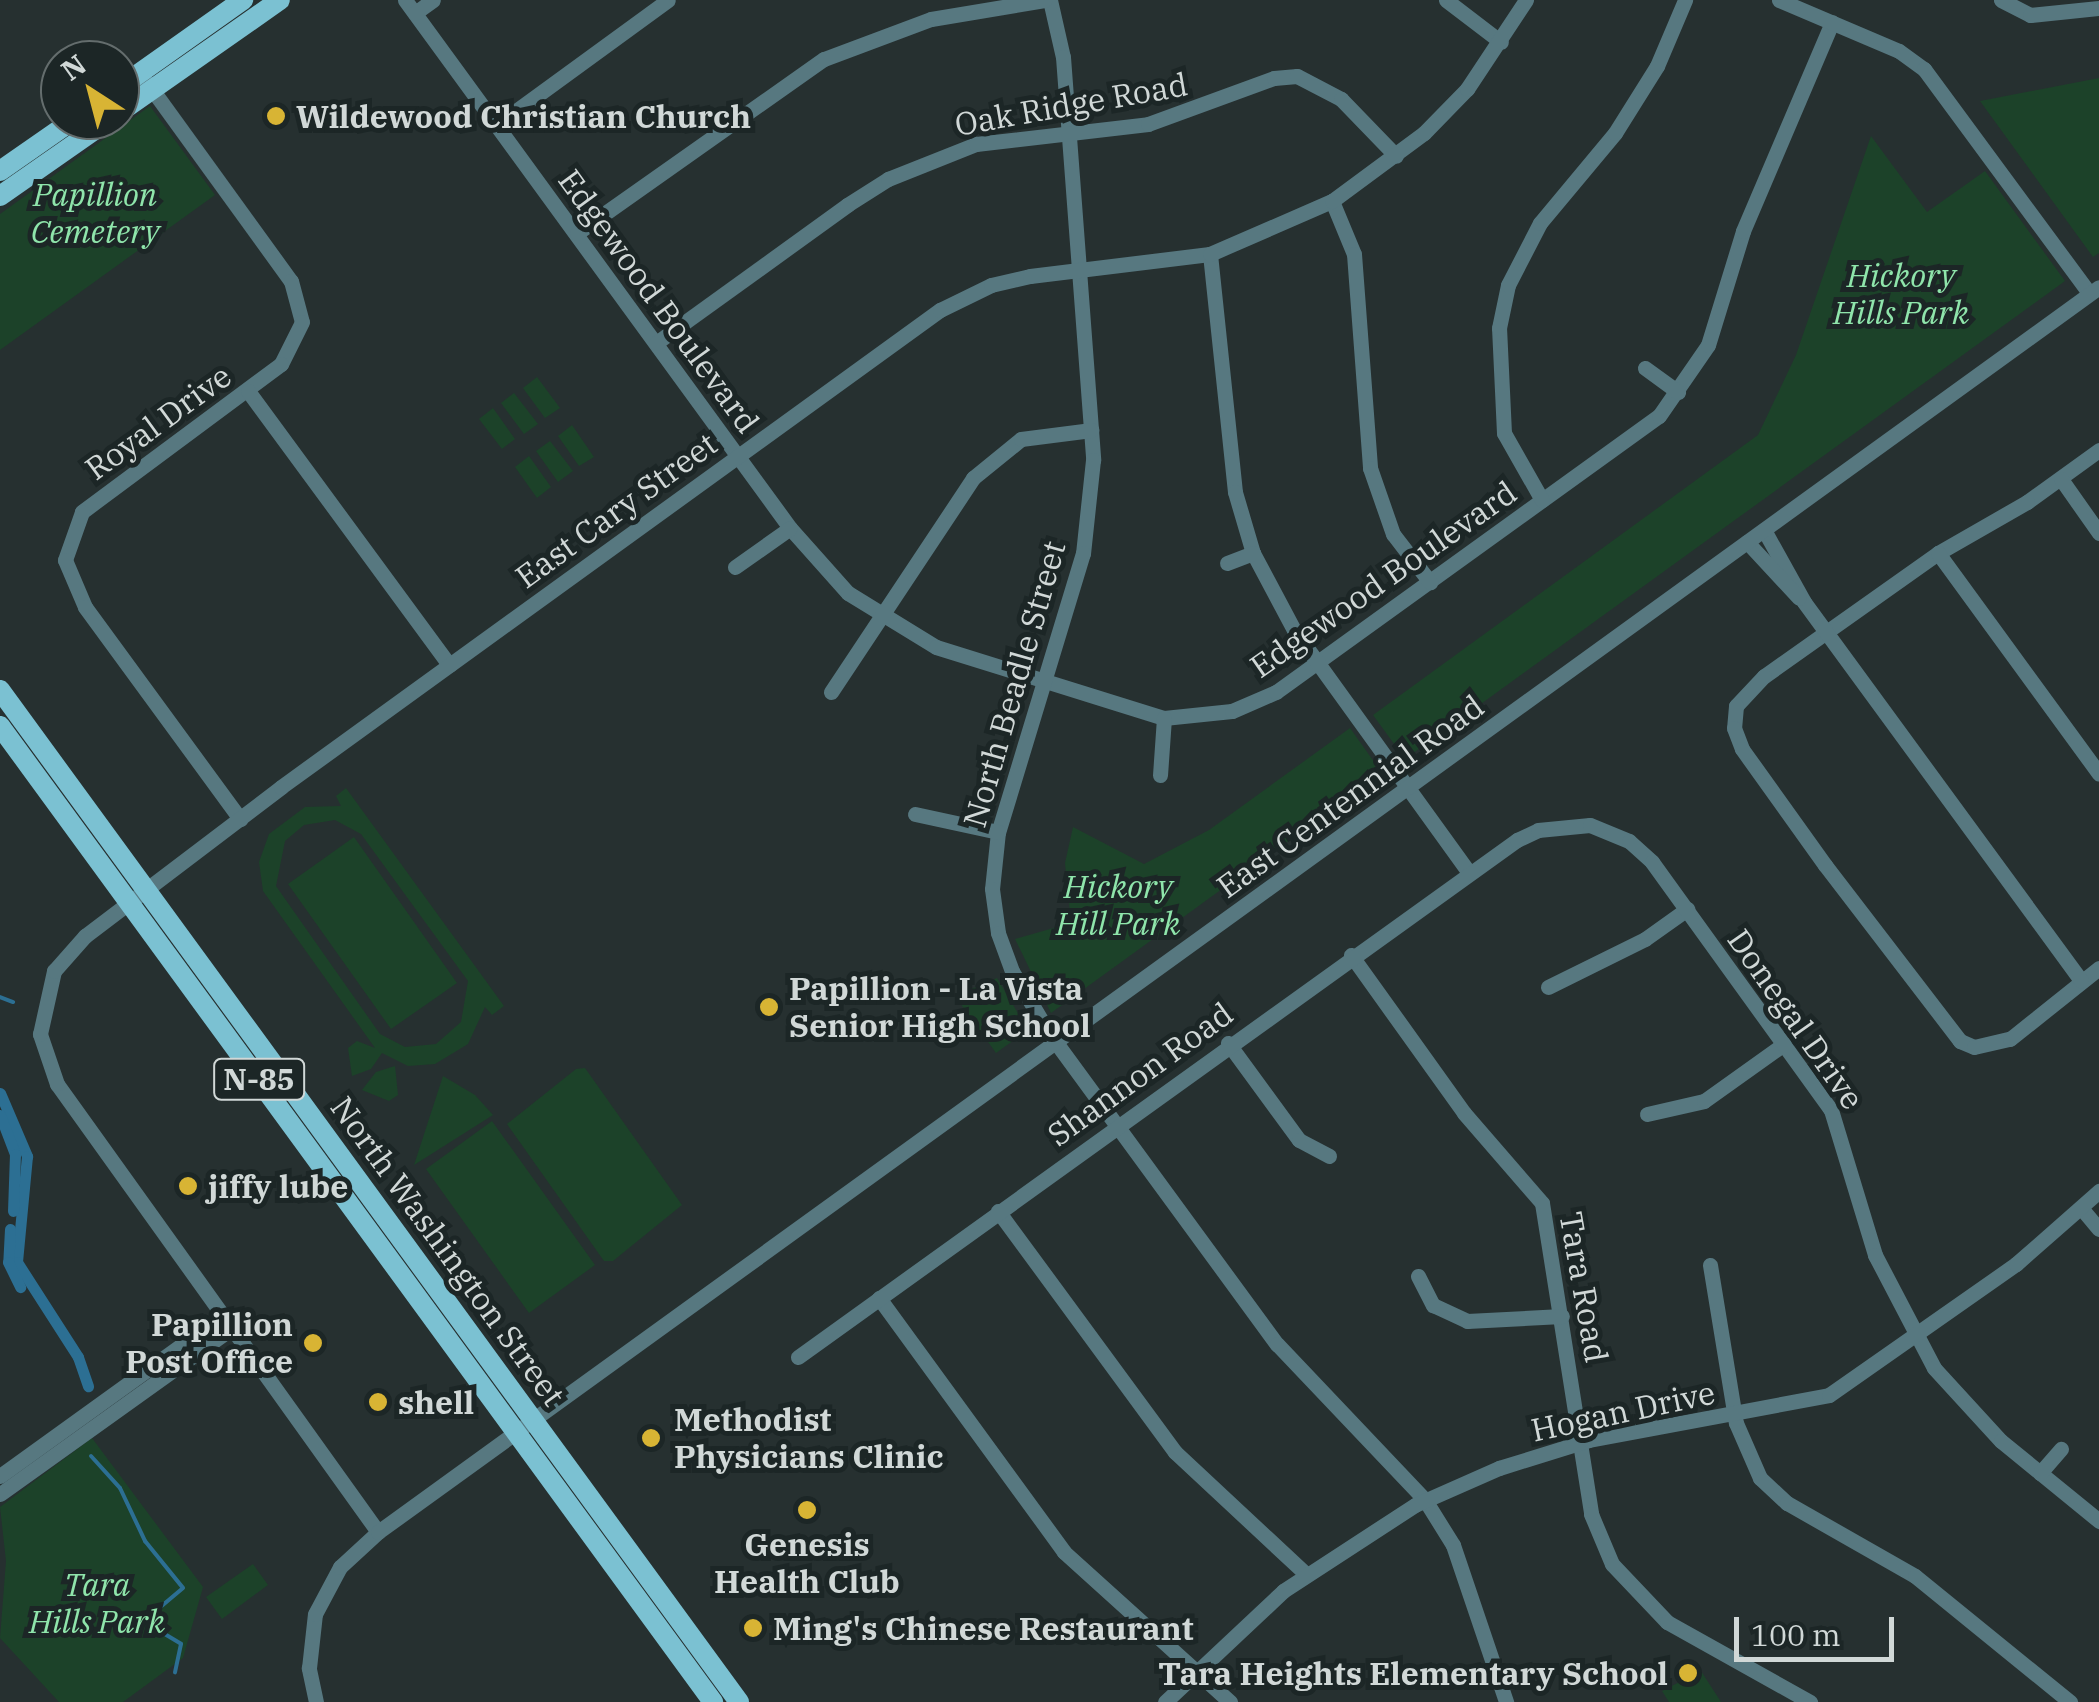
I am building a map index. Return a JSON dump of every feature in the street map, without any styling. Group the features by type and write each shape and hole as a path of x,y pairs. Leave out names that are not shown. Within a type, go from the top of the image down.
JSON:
{"main road":[{"path":"140,88 244,0"},
{"path":"140,82 280,0"},
{"path":"0,172 45,140"},
{"path":"0,196 80,140"},
{"name":"North Washington Street","path":"0,690 138,896 713,1702"},
{"name":"North Washington Street","path":"0,726 138,896 536,1420 740,1702"}],"street":[{"path":"410,6 433,0"},
{"path":"498,124 668,0"},
{"path":"577,233 824,59 930,19 1047,0"},
{"name":"North Beadle Street","path":"1047,0 1064,57 1091,430 1083,552 998,832 992,888 998,933 1012,971 1057,1044 1277,1344 1425,1500 1453,1545 1506,1702"},
{"path":"1446,0 1501,42"},
{"name":"East Cary Street","path":"228,1321 57,1084 42,1048 41,1016 47,985 67,953 240,819 940,310 991,285 1210,254 1332,202 1396,156 1466,89 1526,0"},
{"path":"1542,500 1504,433 1499,328 1508,285 1540,224 1615,133 1657,66 1685,0"},
{"path":"1779,0 1899,50 1924,69 2094,290"},
{"path":"2001,0 2030,15 2099,8"},
{"name":"Edgewood Boulevard","path":"410,6 790,528 848,594 936,647 1164,718 1212,715 1255,703 1318,663 1659,416 1708,345 1744,230 1832,22"},
{"name":"Oak Ridge Road","path":"656,343 888,179 976,144 1163,120 1274,78 1297,76 1341,99 1396,156"},
{"name":"Royal Drive","path":"146,81 299,298 302,322 291,350 248,391 82,512 65,560 85,607 240,819"},
{"path":"1332,202 1354,254 1370,468 1393,534 1430,582"},
{"path":"1210,254 1235,492 1253,552 1318,663 1469,873"},
{"name":"East Centennial Road","path":"316,1702 310,1639 315,1614 340,1567 378,1532 2094,290"},
{"path":"1644,368 1678,392"},
{"path":"248,391 450,665"},
{"path":"831,692 992,459 1021,439 1091,430"},
{"path":"2099,450 2060,480 1938,553 1824,631 1747,690 1734,728 1742,749 1825,865 1944,1026 1960,1041 1980,1046 2010,1038 2099,968"},
{"path":"2060,480 2099,533"},
{"path":"735,567 790,528"},
{"path":"1764,530 1824,631 2081,981"},
{"path":"1748,542 1804,602"},
{"path":"1227,564 1253,552"},
{"path":"1938,553 2099,774"},
{"path":"1160,775 1164,718"},
{"path":"915,814 998,832"},
{"name":"Donegal Drive","path":"1517,840 1564,824 1610,831 1652,862 1784,1044 1842,1132 1875,1255 1915,1338 1960,1400 2099,1521"},
{"name":"Shannon Road","path":"798,1357 1351,955 1517,840"},
{"path":"1548,987 1628,949 1686,909"},
{"name":"Tara Road","path":"1351,955 1464,1112 1542,1203 1594,1524 1631,1590 1667,1622 1810,1702"},
{"path":"1228,1044 1299,1140 1328,1156"},
{"path":"1647,1114 1704,1101 1784,1044"},
{"name":"Hogan Drive","path":"1166,1702 1194,1671 1306,1574 1425,1500 1580,1443 1829,1395 1915,1338 2082,1210 2099,1191"},
{"path":"2082,1210 2099,1230"},
{"path":"998,1211 1175,1452 1306,1574"},
{"path":"1710,1264 1735,1414 1750,1462 1773,1492 1916,1576 2070,1702"},
{"path":"1418,1276 1432,1304 1467,1321 1562,1316"},
{"path":"879,1298 1064,1552 1230,1702"},
{"path":"0,1476 228,1321"},
{"path":"0,1494 228,1321"},
{"path":"228,1321 378,1532"},
{"path":"2040,1473 2061,1448"}],"green space":[{"path":"2099,78 2099,253 2093,257 1980,101"},
{"name":"Papillion Cemetery","path":"150,106 215,195 0,350 0,214 103,140 140,140 140,113"},
{"name":"Hickory Hills Park","path":"1871,136 1927,212 1985,171 2065,281 1405,759 1373,715 1758,435 1796,355"},
{"path":"537,377 560,408 545,418 523,388"},
{"path":"514,393 538,424 524,434 501,403"},
{"path":"493,408 515,439 502,449 479,419"},
{"path":"572,425 594,457 579,466 558,436"},
{"path":"550,441 573,471 558,482 536,451"},
{"path":"529,456 551,487 537,498 515,467"},
{"name":"Hickory Hill Park","path":"1350,728 1382,773 1051,1013 1015,939 1071,923 1065,863 1073,827 1144,864 1209,830"},
{"path":"346,788 504,1006 492,1015 485,1007 468,1044 435,1064 408,1066 382,1053 371,1069 352,1076 348,1048 357,1041 375,1048 263,891 259,862 269,834 305,807 341,806 336,796","holes":["335,820 361,834 468,981 461,1022 436,1044 405,1047 380,1034 276,886 285,841 304,825"]},
{"path":"354,837 457,983 391,1029 288,884"},
{"name":"Hickory Hill Park","path":"997,978 1028,1030 996,1053 955,996"},
{"path":"395,1066 398,1095 389,1101 362,1090 376,1072"},
{"path":"585,1068 682,1205 613,1261 604,1261 507,1124 576,1069"},
{"path":"443,1076 475,1095 493,1115 414,1165"},
{"path":"492,1121 595,1265 529,1313 426,1169"},
{"name":"Tara Hills Park","path":"92,1438 203,1587 183,1658 123,1702 59,1702 0,1638 6,1561 0,1507"},
{"path":"253,1564 268,1585 222,1619 206,1597"},
{"path":"1701,1671 1721,1702 1669,1702 1662,1691"}],"waterway":[{"path":"0,997 13,1002"},
{"path":"0,1093 27,1156 17,1262 78,1357 88,1386"},
{"path":"0,1115 15,1154 13,1211"},
{"path":"10,1229 8,1262 20,1287"},
{"path":"91,1456 120,1488 145,1541 183,1588 154,1612 163,1633 181,1644 175,1672"}],"place":[{"name":"Wildewood Christian Church","path":"276,116"},
{"name":"Papillion - La Vista Senior High School","path":"769,1007"},
{"name":"jiffy lube","path":"188,1186"},
{"name":"Papillion Post Office","path":"313,1343"},
{"name":"shell","path":"378,1402"},
{"name":"Methodist Physicians Clinic","path":"651,1438"},
{"name":"Genesis Health Club","path":"807,1510"},
{"name":"Ming's Chinese Restaurant","path":"753,1628"},
{"name":"Tara Heights Elementary School","path":"1688,1673"}]}
